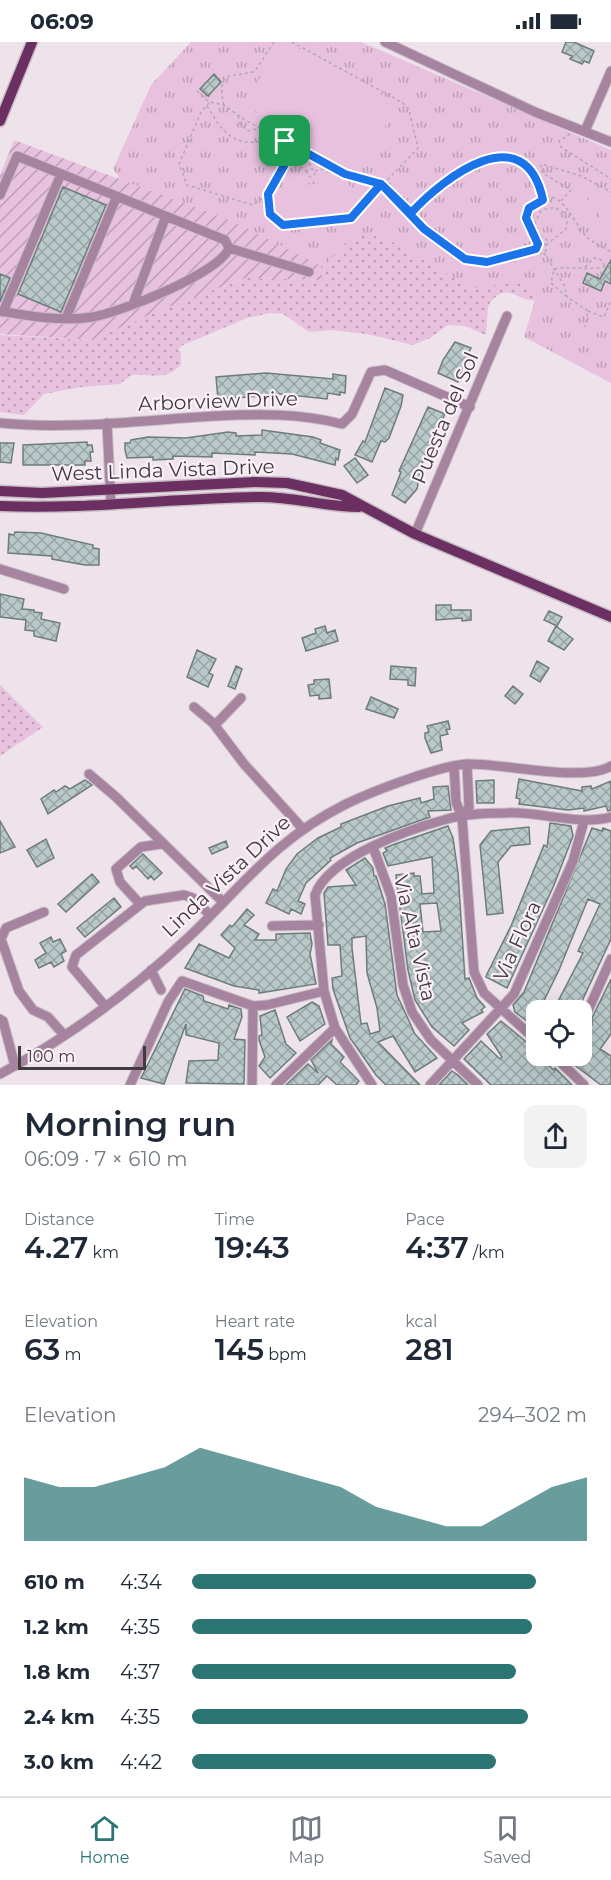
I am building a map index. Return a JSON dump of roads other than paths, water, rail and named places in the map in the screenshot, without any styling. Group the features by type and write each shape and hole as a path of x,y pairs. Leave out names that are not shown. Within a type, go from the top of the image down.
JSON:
{"main road":[{"path":"0,121 32,42"},
{"name":"West Linda Vista Drive","path":"0,490 42,492 287,483 342,495 359,507 415,534 611,617"},
{"name":"West Linda Vista Drive","path":"0,506 42,508 287,497 337,507 359,507"}],"street":[{"path":"385,42 611,142"},
{"path":"585,131 611,71"},
{"path":"0,195 17,156 225,240 229,248 309,273"},
{"path":"61,174 2,311 66,318 93,317 133,304 205,273 226,255 229,248"},
{"path":"66,318 117,196"},
{"path":"133,304 166,216"},
{"name":"Puesta del Sol","path":"415,534 507,316"},
{"name":"Arborview Drive","path":"0,423 107,423 260,414 320,418 342,424 352,414 371,372 385,370 470,407"},
{"path":"107,423 111,505"},
{"path":"0,569 64,589"},
{"path":"215,725 241,698"},
{"path":"194,707 215,725 244,764 302,828"},
{"path":"462,817 469,807 467,764"},
{"name":"Linda Vista Drive","path":"0,1074 64,1035 105,1006 151,970 210,915 272,852 302,828 349,803 454,766 467,764 571,772 586,772 611,766"},
{"path":"454,766 456,802 462,817 474,972 484,993 526,1031"},
{"path":"89,774 116,797 161,844 223,902"},
{"path":"372,1085 335,1028 324,991 315,895 319,884 345,859 448,819 509,813 584,820 611,817"},
{"name":"Via Flora","path":"430,1085 514,994 573,861 584,820"},
{"path":"140,904 120,882 116,869 141,847 161,844"},
{"name":"Via Alta Vista","path":"373,847 391,896 402,976 412,1012 431,1040 478,1085"},
{"path":"105,1006 72,967 76,955 145,901 188,897 203,883"},
{"path":"188,897 210,915"},
{"path":"44,912 6,928 1,939 18,991 33,1010 48,1017 64,1035"},
{"path":"272,926 319,925"},
{"path":"592,1002 611,959"},
{"path":"151,970 161,990"},
{"path":"130,1085 168,1002 182,981 253,1006 267,1005 324,991"},
{"path":"252,1085 253,1006"},
{"path":"0,1019 3,1021 15,1066"},
{"path":"276,1085 335,1028"},
{"path":"564,1066 584,1085"}]}
